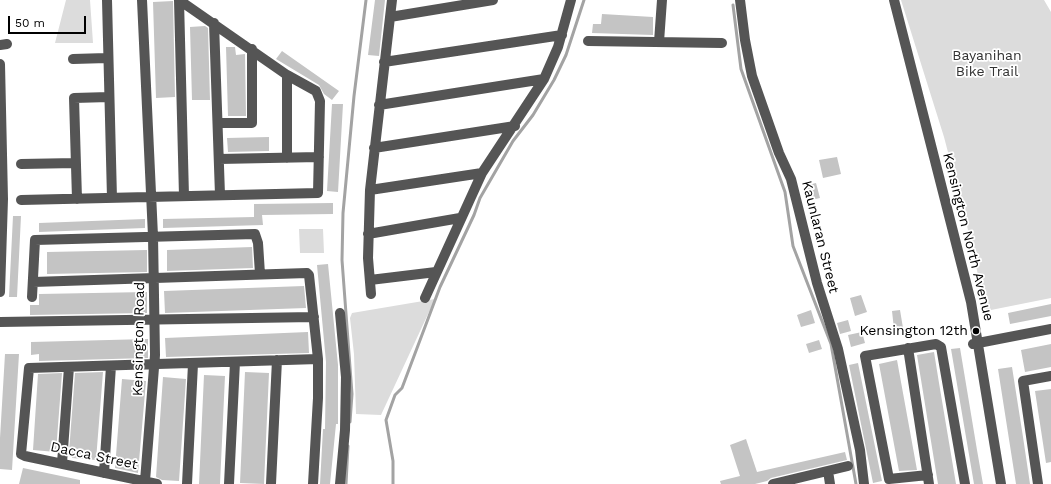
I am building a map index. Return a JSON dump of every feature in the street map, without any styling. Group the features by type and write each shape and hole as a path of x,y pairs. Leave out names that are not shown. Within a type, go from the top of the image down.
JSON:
{"street":[{"path":"107,0 107,58 112,198"},
{"name":"Kensington Road","path":"142,0 153,236 155,365 145,481"},
{"path":"179,0 184,196"},
{"path":"21,200 318,193 319,96 316,91 287,75 252,49 179,0"},
{"path":"371,294 368,234 370,190 392,0"},
{"path":"390,17 493,0"},
{"path":"425,298 460,218 482,173 515,126 544,79 554,58 562,35 571,0"},
{"path":"659,42 662,0"},
{"name":"Kaunlaran Street","path":"740,0 745,40 752,76 779,153 791,179 815,276 838,349 860,450 864,484"},
{"name":"Kensington North Avenue","path":"894,0 971,302 976,343 1001,484"},
{"path":"214,23 220,195"},
{"path":"384,62 562,35"},
{"path":"588,41 722,43"},
{"path":"218,123 252,122 252,49"},
{"path":"73,59 107,58"},
{"path":"0,64 3,231 0,292"},
{"path":"286,158 287,75"},
{"path":"379,105 544,79"},
{"path":"77,198 74,98 109,97"},
{"path":"374,148 515,126"},
{"path":"219,159 319,157"},
{"path":"21,164 76,163"},
{"path":"370,190 482,173"},
{"path":"368,234 460,218"},
{"path":"32,297 35,240 255,234 258,243 260,274"},
{"path":"370,280 436,272"},
{"path":"33,282 307,273 309,275 318,358 318,398 313,484"},
{"path":"340,313 346,377 345,430 340,484"},
{"path":"0,322 314,317"},
{"path":"976,343 1051,329"},
{"path":"908,348 929,479 889,479 865,356 908,348 936,344 942,347 965,484"},
{"path":"62,463 69,367 193,364 318,358"},
{"path":"271,484 277,360"},
{"path":"229,484 235,362"},
{"path":"187,484 193,364"},
{"path":"104,474 111,366"},
{"name":"Dacca Street","path":"69,367 29,368 21,454 104,474 157,484"},
{"path":"1038,484 1023,381 1051,376"},
{"path":"773,484 788,482 828,470 848,466"},
{"path":"828,470 830,484"}],"green space":[{"path":"66,0 90,0 93,43 55,43"},
{"name":"Bayanihan Bike Trail","path":"901,0 1044,0 1051,12 1051,298 986,311 966,221 944,137"},
{"path":"299,229 323,229 324,253 300,253"},
{"path":"435,299 381,415 356,414 354,354 350,318 352,313"}],"building":[{"path":"375,0 385,0 379,56 368,55"},
{"path":"173,1 175,97 156,98 153,2"},
{"path":"602,14 653,17 653,35 592,33 593,24 601,24"},
{"path":"205,26 208,28 210,100 192,100 190,27"},
{"path":"226,47 235,47 236,55 245,54 246,116 228,116"},
{"path":"282,51 339,91 332,100 324,94 319,85 276,59"},
{"path":"332,104 343,104 338,192 327,191"},
{"path":"269,137 269,151 228,152 227,138"},
{"path":"837,157 841,174 823,178 819,160"},
{"path":"816,183 820,198 811,200 807,185"},
{"path":"333,203 333,214 262,215 263,225 163,228 163,219 254,217 254,204"},
{"path":"13,216 21,216 17,297 9,297"},
{"path":"145,219 145,228 39,232 39,223"},
{"path":"252,247 253,268 167,271 167,250"},
{"path":"147,250 147,272 47,274 47,252"},
{"path":"328,264 338,365 338,424 336,424 330,484 320,484 323,429 325,429 326,362 317,265"},
{"path":"304,286 306,308 165,313 164,291"},
{"path":"147,292 147,313 30,315 30,305 39,305 39,294"},
{"path":"861,295 867,312 855,316 850,298"},
{"path":"1051,304 1051,316 1010,324 1008,313"},
{"path":"811,310 815,323 801,327 797,315"},
{"path":"900,310 903,328 894,329 892,311"},
{"path":"848,320 851,331 840,334 837,323"},
{"path":"308,332 309,353 166,357 165,338"},
{"path":"862,332 865,343 851,347 848,335"},
{"path":"148,339 148,358 39,361 39,354 31,355 31,342"},
{"path":"819,340 822,349 809,353 806,344"},
{"path":"1051,344 1051,367 1025,372 1021,350"},
{"path":"960,348 983,484 974,484 951,349"},
{"path":"934,352 956,484 938,484 936,472 917,355"},
{"path":"5,354 19,354 12,470 0,469 0,438"},
{"path":"897,360 917,470 899,471 879,364"},
{"path":"858,363 882,481 873,483 849,365"},
{"path":"1012,367 1030,484 1016,484 998,369"},
{"path":"103,372 96,460 72,458 72,453 69,452 75,373"},
{"path":"245,372 269,373 264,484 240,483"},
{"path":"62,373 56,452 33,450 38,374"},
{"path":"204,375 225,376 220,484 199,484"},
{"path":"163,377 186,379 179,481 162,480 156,477"},
{"path":"122,379 146,381 138,473 115,468"},
{"path":"1051,389 1051,462 1046,463 1035,391"},
{"path":"746,439 757,472 845,452 847,460 771,478 767,481 755,484 721,484 720,481 740,476 730,445"},
{"path":"23,468 80,480 80,484 19,484"}],"waterway":[{"path":"350,422 352,394 342,260 343,213 354,96 366,0"},
{"path":"393,484 393,461 386,420 395,395 402,388 440,287 474,215 480,198 513,141 533,115 554,80 566,55 584,0"},
{"path":"733,5 741,69 785,192 793,246 831,344 856,484"},
{"path":"346,484 348,446"}],"place":[{"name":"Kensington 12th","path":"976,331"}]}
